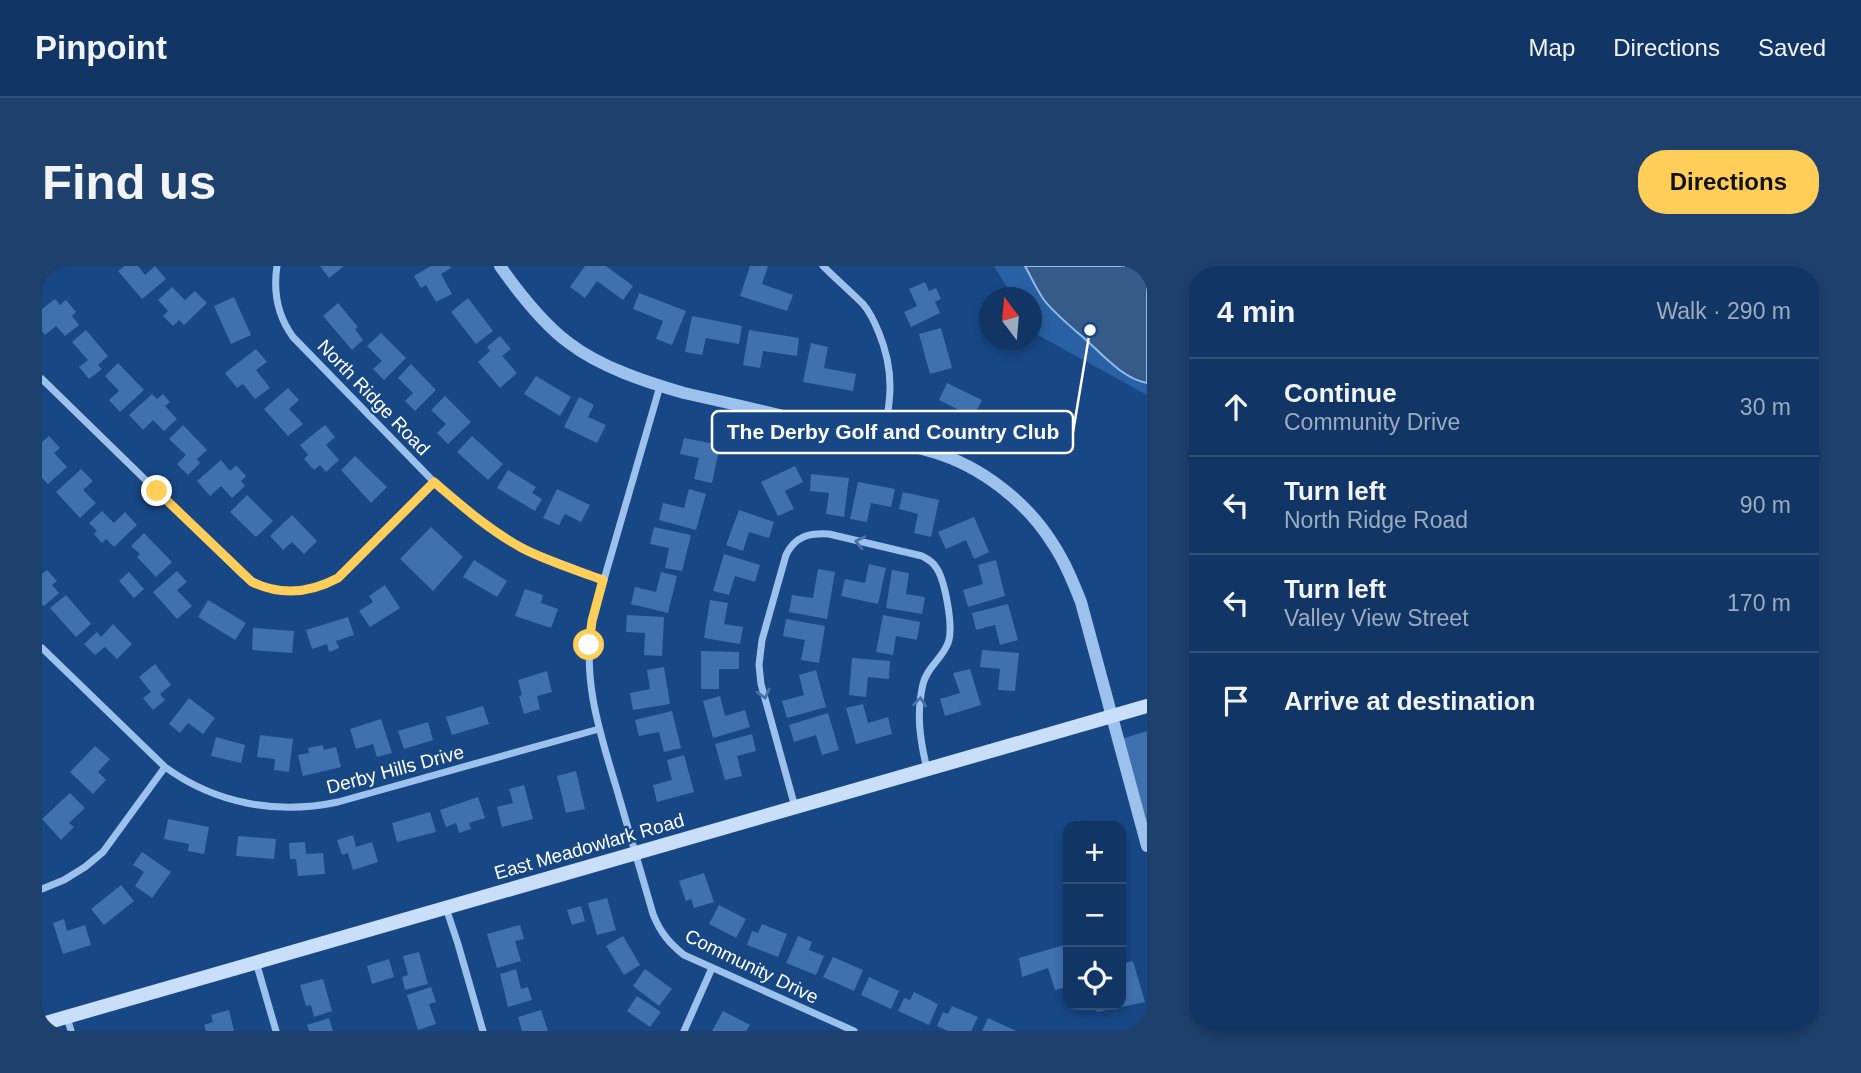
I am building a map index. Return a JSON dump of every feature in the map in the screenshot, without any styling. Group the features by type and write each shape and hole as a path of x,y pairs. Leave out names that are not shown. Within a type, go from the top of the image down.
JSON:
{"main road":[{"name":"East Meadowlark Road","path":"42,1024 69,1024 256,962 1147,706"}],"street":[{"name":"North Ridge Road","path":"277,266 277,302 279,313 288,330 434,482 493,530 523,549 603,580"},
{"path":"500,266 529,304 568,342 620,370 660,386 933,452 977,472 1006,491 1037,522 1053,544 1081,602 1147,846"},
{"path":"823,266 863,305 877,326 886,349 891,373 891,402 883,441"},
{"path":"42,379 243,575 265,588 298,592 325,585 338,578 434,482"},
{"name":"Community Drive","path":"660,386 603,580 592,621 588,653 590,683 599,729 653,914 661,933 684,955 854,1031"},
{"path":"795,807 761,684 759,665 762,640 786,555 796,540 804,536 829,534 922,556 937,567 951,626 947,646 930,667 922,687 918,724 928,769"},
{"name":"Derby Hills Drive","path":"42,648 165,767 180,778 204,791 230,800 271,806 301,807 352,799 599,729"},
{"path":"42,889 85,867 103,852 165,767"},
{"path":"446,908 483,1031"},
{"path":"256,962 276,1031"},
{"path":"684,1031 712,968"}],"shaded area":[{"path":"994,266 1147,266 1147,395 1042,337 1042,287 1007,287"},
{"path":"1025,266 1147,266 1147,383 1121,371 1058,315 1042,297 1042,287 1036,287"}],"building":[{"path":"125,266 138,266 145,275 155,266 166,279 142,299 118,271"},
{"path":"320,266 344,266 329,278"},
{"path":"431,266 451,268 441,274 452,294 436,302 426,285 421,288 414,276"},
{"path":"585,266 606,266 633,286 623,300 597,281 585,298 570,287"},
{"path":"750,266 768,266 762,284 793,295 787,311 740,296"},
{"path":"925,282 929,291 936,288 941,299 935,302 940,313 911,327 904,312 917,306 909,289"},
{"path":"172,287 185,300 195,291 207,303 184,325 179,320 173,326 163,316 168,311 158,300"},
{"path":"639,293 686,311 672,345 656,339 663,321 633,309"},
{"path":"234,297 251,335 231,344 214,306"},
{"path":"468,298 493,331 476,344 451,312"},
{"path":"55,299 60,305 66,300 76,312 72,316 79,325 65,336 56,326 45,335 42,331 42,309"},
{"path":"338,303 358,327 355,329 363,340 352,350 323,316"},
{"path":"692,316 742,326 739,344 706,338 702,355 685,352"},
{"path":"941,328 952,368 930,374 919,334"},
{"path":"86,330 108,356 98,365 102,369 89,379 79,367 88,360 72,342"},
{"path":"749,330 799,338 797,356 763,351 760,368 743,365"},
{"path":"381,333 406,358 384,380 373,369 382,361 367,346"},
{"path":"500,336 511,349 502,356 517,373 500,388 478,362 490,351 487,347"},
{"path":"811,343 828,347 824,368 856,374 853,391 803,382"},
{"path":"256,349 267,362 256,370 270,388 255,399 243,384 237,388 225,373"},
{"path":"118,363 144,390 120,412 109,400 119,391 105,376"},
{"path":"411,364 436,390 415,411 405,401 413,393 398,378"},
{"path":"536,376 571,397 560,416 524,394"},
{"path":"947,383 982,400 967,429 953,421 959,410 939,400"},
{"path":"288,388 299,400 289,409 303,424 288,436 264,409"},
{"path":"152,394 157,399 163,394 170,402 165,406 177,419 164,431 153,420 143,430 129,415"},
{"path":"445,396 471,422 448,444 437,433 446,424 431,410"},
{"path":"579,397 594,405 588,417 606,425 597,443 564,427"},
{"path":"183,425 207,450 197,459 200,463 188,475 177,464 186,455 169,439"},
{"path":"325,425 335,437 326,445 339,460 326,472 320,465 314,470 304,459 308,455 300,445"},
{"path":"49,436 60,448 54,453 67,467 48,484 42,478 42,442"},
{"path":"472,436 503,464 488,480 457,452"},
{"path":"684,438 720,445 712,483 694,479 699,458 680,454"},
{"path":"355,456 387,487 371,503 341,470"},
{"path":"221,460 230,471 236,465 246,476 241,481 245,486 232,498 221,486 210,496 197,481"},
{"path":"795,466 803,482 785,491 794,509 778,516 761,482"},
{"path":"81,469 93,481 83,490 96,503 80,518 56,492"},
{"path":"508,470 536,487 532,493 542,499 535,511 497,488"},
{"path":"811,474 849,478 844,517 826,514 829,493 810,491"},
{"path":"858,482 895,489 891,507 871,503 867,522 850,519"},
{"path":"557,489 590,505 581,522 565,514 559,525 543,518"},
{"path":"689,489 706,494 696,530 659,520 663,503 684,508"},
{"path":"903,492 939,500 931,537 914,533 918,514 899,509"},
{"path":"247,495 273,521 256,537 230,512"},
{"path":"739,510 774,522 769,538 749,532 743,551 726,545"},
{"path":"102,511 114,523 125,512 137,525 114,547 106,539 102,543 94,534 97,531 89,523"},
{"path":"292,515 317,541 304,554 292,542 283,550 270,536"},
{"path":"974,517 989,552 974,559 966,540 946,549 938,532"},
{"path":"431,527 463,557 433,591 400,559"},
{"path":"654,527 691,535 682,571 665,568 669,548 650,544"},
{"path":"144,533 172,562 156,577 137,557 140,554 131,546"},
{"path":"724,554 760,565 755,582 735,576 729,595 713,591"},
{"path":"474,560 507,581 497,597 463,577"},
{"path":"996,560 1005,596 968,607 963,590 983,584 978,565"},
{"path":"869,564 886,568 878,604 841,596 845,579 865,583"},
{"path":"818,569 835,572 827,619 789,612 792,595 813,598"},
{"path":"47,570 57,581 52,585 59,593 44,606 42,574"},
{"path":"892,570 909,573 906,594 925,597 922,614 886,608"},
{"path":"177,571 187,582 177,590 192,606 177,619 153,592"},
{"path":"129,572 144,589 134,598 119,581"},
{"path":"661,572 677,576 668,613 631,604 635,587 656,592"},
{"path":"385,585 400,608 370,627 359,611 373,602 369,596"},
{"path":"525,589 543,595 541,603 558,609 551,628 515,616"},
{"path":"66,595 91,624 76,637 50,608"},
{"path":"208,600 246,623 235,640 198,617"},
{"path":"710,600 728,603 724,624 743,627 740,644 704,638"},
{"path":"1008,604 1018,640 1000,645 995,625 976,630 972,613"},
{"path":"627,615 664,617 662,656 644,655 645,633 626,632"},
{"path":"883,615 920,622 917,640 896,636 893,655 876,652"},
{"path":"348,617 354,635 336,641 339,648 329,652 327,644 312,649 306,630"},
{"path":"786,619 825,626 819,663 801,660 805,640 783,636"},
{"path":"113,624 132,644 117,659 105,647 95,655 84,644 97,632 101,637"},
{"path":"253,628 294,631 292,653 252,650"},
{"path":"982,650 1019,653 1015,691 998,690 1000,669 980,667"},
{"path":"701,651 739,652 739,669 719,669 719,689 701,689"},
{"path":"852,658 890,661 889,679 868,677 866,697 849,695"},
{"path":"155,664 171,685 160,694 165,700 153,710 143,698 151,692 139,677"},
{"path":"664,667 670,704 633,710 630,693 650,689 647,670"},
{"path":"970,669 981,705 945,716 940,699 960,693 953,673"},
{"path":"816,670 826,707 787,718 782,701 804,695 799,675"},
{"path":"547,671 552,692 537,696 540,709 524,714 518,680"},
{"path":"720,696 725,716 745,710 750,727 713,738 703,701"},
{"path":"189,698 215,718 203,734 188,723 180,733 169,724"},
{"path":"863,704 868,723 888,717 892,734 856,744 846,708"},
{"path":"483,706 489,724 452,735 446,717"},
{"path":"672,711 681,748 664,752 659,732 639,736 635,720"},
{"path":"828,713 839,750 822,755 816,735 794,742 789,725"},
{"path":"381,719 392,753 377,757 373,744 356,749 350,729"},
{"path":"428,722 433,740 404,749 398,731"},
{"path":"1147,731 1147,842 1118,740"},
{"path":"752,734 756,751 737,756 742,776 725,780 715,744"},
{"path":"260,735 293,739 289,772 274,770 275,759 257,757"},
{"path":"216,737 245,745 241,763 211,756"},
{"path":"323,745 324,750 336,747 341,767 303,776 298,755 309,753 308,748"},
{"path":"95,746 110,759 98,772 106,780 93,794 70,772"},
{"path":"684,755 694,792 657,802 653,785 672,780 667,760"},
{"path":"576,771 585,809 566,813 557,776"},
{"path":"524,785 533,819 502,827 497,807 513,803 509,789"},
{"path":"70,793 85,808 69,823 74,827 61,840 42,819"},
{"path":"478,797 485,818 469,823 471,829 459,833 456,823 446,827 440,810"},
{"path":"430,812 436,832 397,842 392,823"},
{"path":"168,819 209,827 204,854 188,851 189,844 164,839"},
{"path":"353,835 356,847 372,842 378,862 353,870 348,853 342,855 337,840"},
{"path":"238,836 276,839 274,859 236,856"},
{"path":"305,842 306,854 323,853 325,874 298,876 296,859 290,859 289,843"},
{"path":"142,852 171,872 152,898 135,886 144,872 133,865"},
{"path":"704,873 714,902 694,908 691,899 686,901 679,881"},
{"path":"121,885 134,901 104,925 91,909"},
{"path":"607,898 616,930 597,935 588,903"},
{"path":"719,905 746,919 736,938 709,924"},
{"path":"581,906 585,921 572,925 567,910"},
{"path":"64,919 67,931 85,925 91,945 63,954 53,923"},
{"path":"762,924 787,934 778,957 747,945 752,931 758,933"},
{"path":"520,925 524,939 515,941 521,961 497,968 487,934"},
{"path":"623,936 640,965 624,975 606,946"},
{"path":"798,936 812,942 809,950 824,956 816,975 786,963"},
{"path":"1063,945 1063,988 1055,990 1048,968 1022,977 1019,958"},
{"path":"419,952 428,984 405,990 402,977 408,975 403,956"},
{"path":"833,957 863,970 854,991 823,977"},
{"path":"389,959 394,977 372,984 367,966"},
{"path":"1133,961 1145,1002 1126,1006 1126,963"},
{"path":"516,969 521,989 528,987 532,1000 508,1007 500,974"},
{"path":"645,969 672,989 659,1006 633,986"},
{"path":"869,977 899,991 891,1009 861,995"},
{"path":"323,979 332,1011 314,1017 311,1005 306,1006 300,985"},
{"path":"431,987 436,1002 429,1004 436,1024 418,1030 407,995"},
{"path":"914,992 938,1004 929,1025 898,1011 904,998 910,1000"},
{"path":"637,996 661,1012 650,1027 627,1011"},
{"path":"952,1006 978,1017 971,1031 948,1031 937,1026 943,1012 948,1014"},
{"path":"229,1010 234,1031 206,1031 204,1025 213,1022 211,1015"},
{"path":"541,1010 548,1031 522,1031 518,1017"},
{"path":"723,1011 750,1025 746,1031 712,1031"},
{"path":"329,1018 333,1031 309,1031 307,1025"},
{"path":"988,1018 1016,1031 982,1031"}],"place":[{"name":"The Derby Golf and Country Club","path":"1090,330"}],"route":[{"path":"157,491 252,582 265,588 298,592 312,590 338,578 434,482 493,530 523,549 603,580 592,621 589,645"}]}
